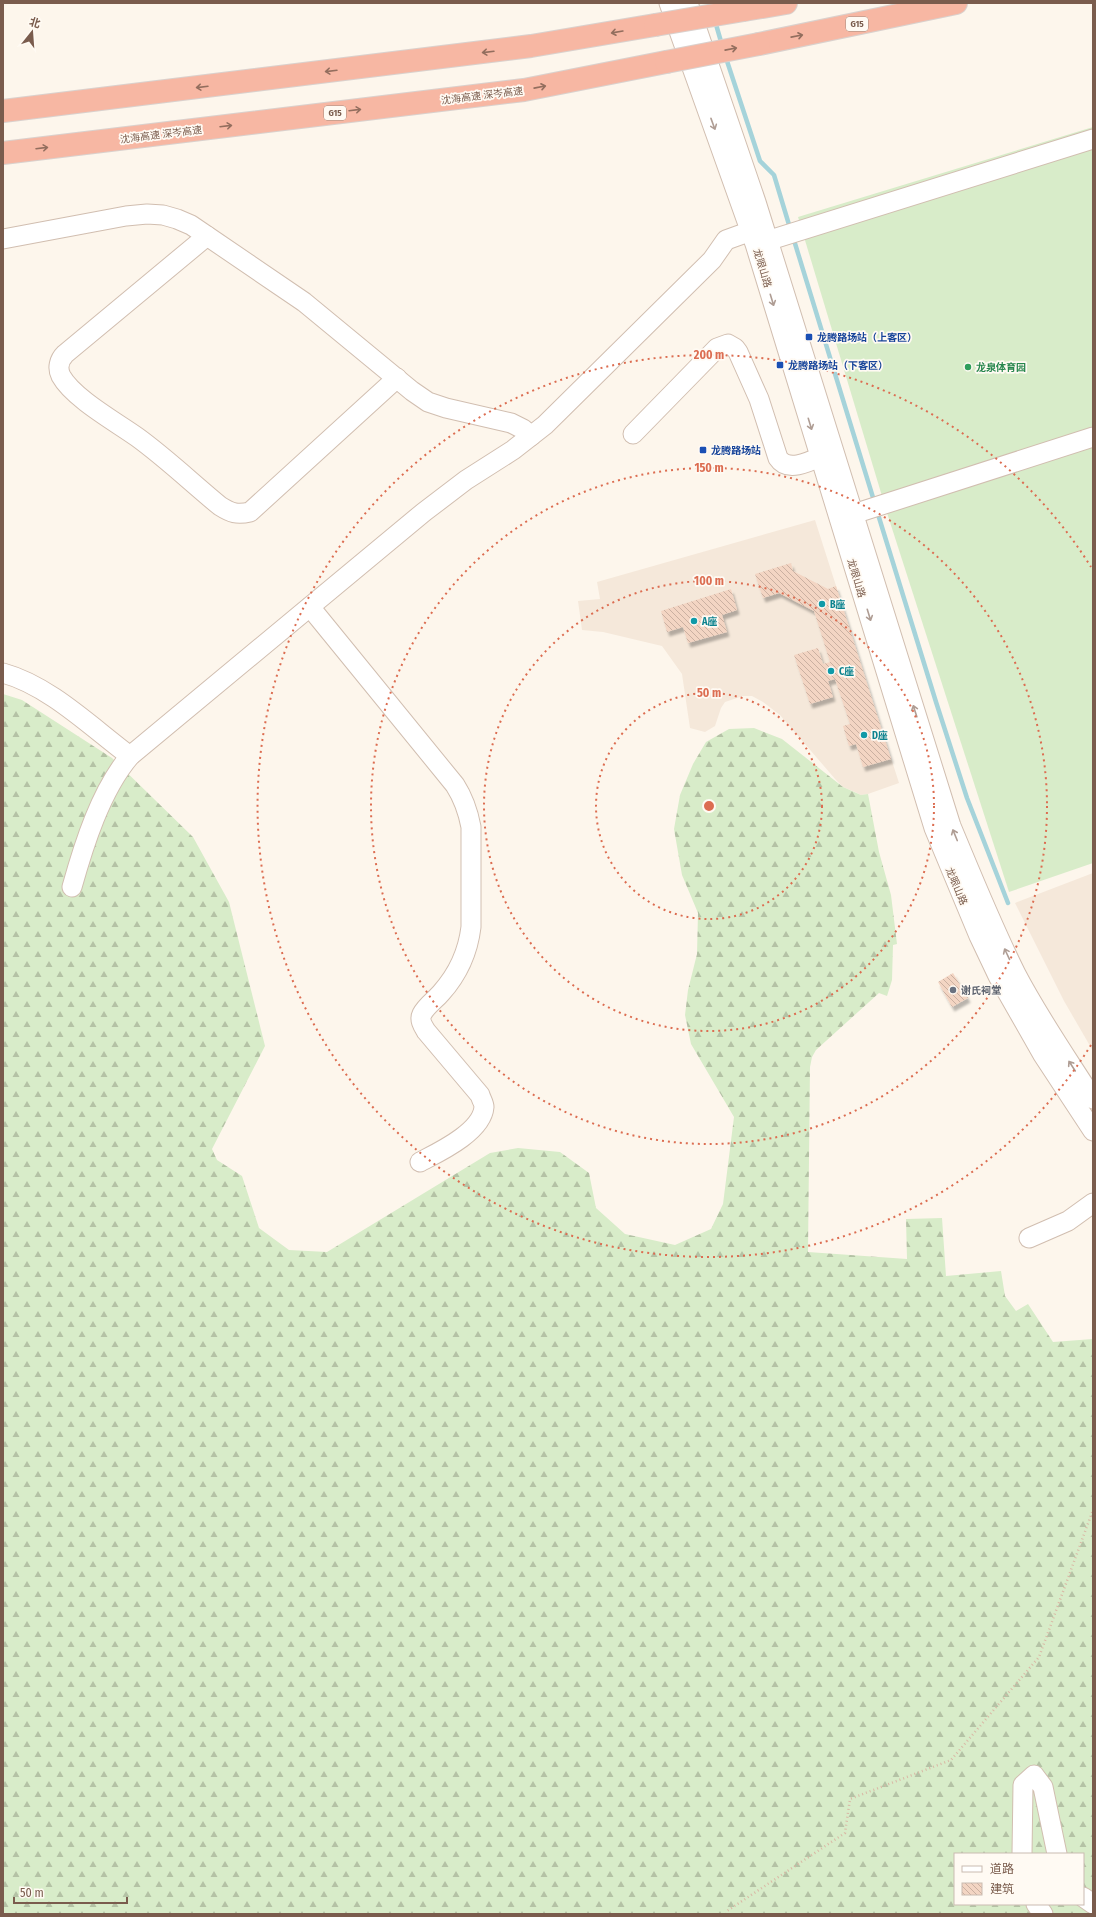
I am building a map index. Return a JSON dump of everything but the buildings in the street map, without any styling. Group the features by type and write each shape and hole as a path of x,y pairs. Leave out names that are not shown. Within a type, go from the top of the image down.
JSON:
{"highway":[{"path":"3,111 531,46 786,3"},
{"name":"沈海高速 深岑高速","path":"3,153 524,90 759,44 956,3"}],"street":[{"name":"龙眼山路","path":"669,3 760,235"},
{"name":"龙眼山路","path":"688,3 827,454 862,511 951,826 1016,974 1047,1027 1093,1099"},
{"path":"72,887 84,845 91,827 115,777 130,756 448,493 513,450 531,436 554,416 712,260 722,244 732,237 795,233 1093,139"},
{"path":"3,239 126,216 147,214 162,215 178,219 192,225 304,302 428,402 511,424 523,429 531,436"},
{"path":"208,236 60,358 59,365 60,375 67,384 88,402 138,438 220,506 230,512 239,514 250,512 397,378"},
{"path":"633,434 717,348 728,344 732,345 738,352 758,399 778,458 782,463 786,466 794,466 827,454"},
{"path":"862,511 1093,437"},
{"name":"龙眼山路","path":"862,511 934,828 979,936 1018,1013 1043,1055 1093,1131"},
{"path":"310,607 455,785 463,798 468,811 471,835 471,927 469,941 457,972 441,994 422,1015 421,1022 426,1031 480,1095 484,1105 482,1115 477,1124 447,1148 420,1162"},
{"path":"3,673 33,685 55,699 130,756"},
{"path":"1030,1238 1068,1221 1093,1203"},
{"path":"1022,1853 1023,1785 1034,1775 1044,1788 1057,1853"},
{"path":"1084,1898 1093,1904"},
{"path":"1037,1905 1043,1914"}],"path":[{"path":"726,1914 728,1911 845,1833 850,1799 950,1760 1039,1657 1093,1510"}],"shaded area":[{"path":"815,520 899,783 868,794 861,795 843,787 780,715 763,702 752,696 743,696 725,702 721,708 715,726 705,732 690,728 682,674 662,646 603,632 582,630 578,601 600,599 597,582"},
{"path":"1093,873 1093,1051 1064,1001 1015,903"}],"green space":[{"name":"龙泉体育园","path":"1093,127 1093,863 1009,892 888,516 798,217"},
{"path":"3,694 22,700 112,758 193,837 229,902 265,1046 212,1149 217,1160 242,1176 259,1228 289,1250 327,1252 490,1153 518,1148 560,1152 589,1173 596,1208 625,1234 675,1245 711,1229 723,1204 734,1117 691,1044 685,1015 688,990 697,954 698,913 682,875 674,829 680,795 693,764 706,742 729,729 754,728 782,739 843,787 861,795 868,794 879,852 891,895 897,944 893,945 892,980 887,996 879,993 816,1050 812,1057 810,1067 808,1252 907,1259 906,1219 942,1218 946,1276 1001,1271 1005,1296 1016,1311 1028,1304 1053,1342 1093,1339 1093,1914 3,1914"}],"waterway":[{"path":"715,21 722,45"},
{"path":"725,55 760,161 774,175 790,228"},
{"path":"793,237 875,504"},
{"path":"877,511 967,798 1008,903"}],"place":[{"name":"龙腾路场站（上客区）","path":"809,337"},
{"name":"龙腾路场站（下客区）","path":"780,365"},
{"name":"龙泉体育园","path":"968,367"},
{"name":"龙腾路场站","path":"703,450"},
{"name":"B座","path":"822,604"},
{"name":"A座","path":"694,621"},
{"name":"C座","path":"831,671"},
{"name":"D座","path":"864,735"},
{"name":"谢氏祠堂","path":"953,990"}]}
